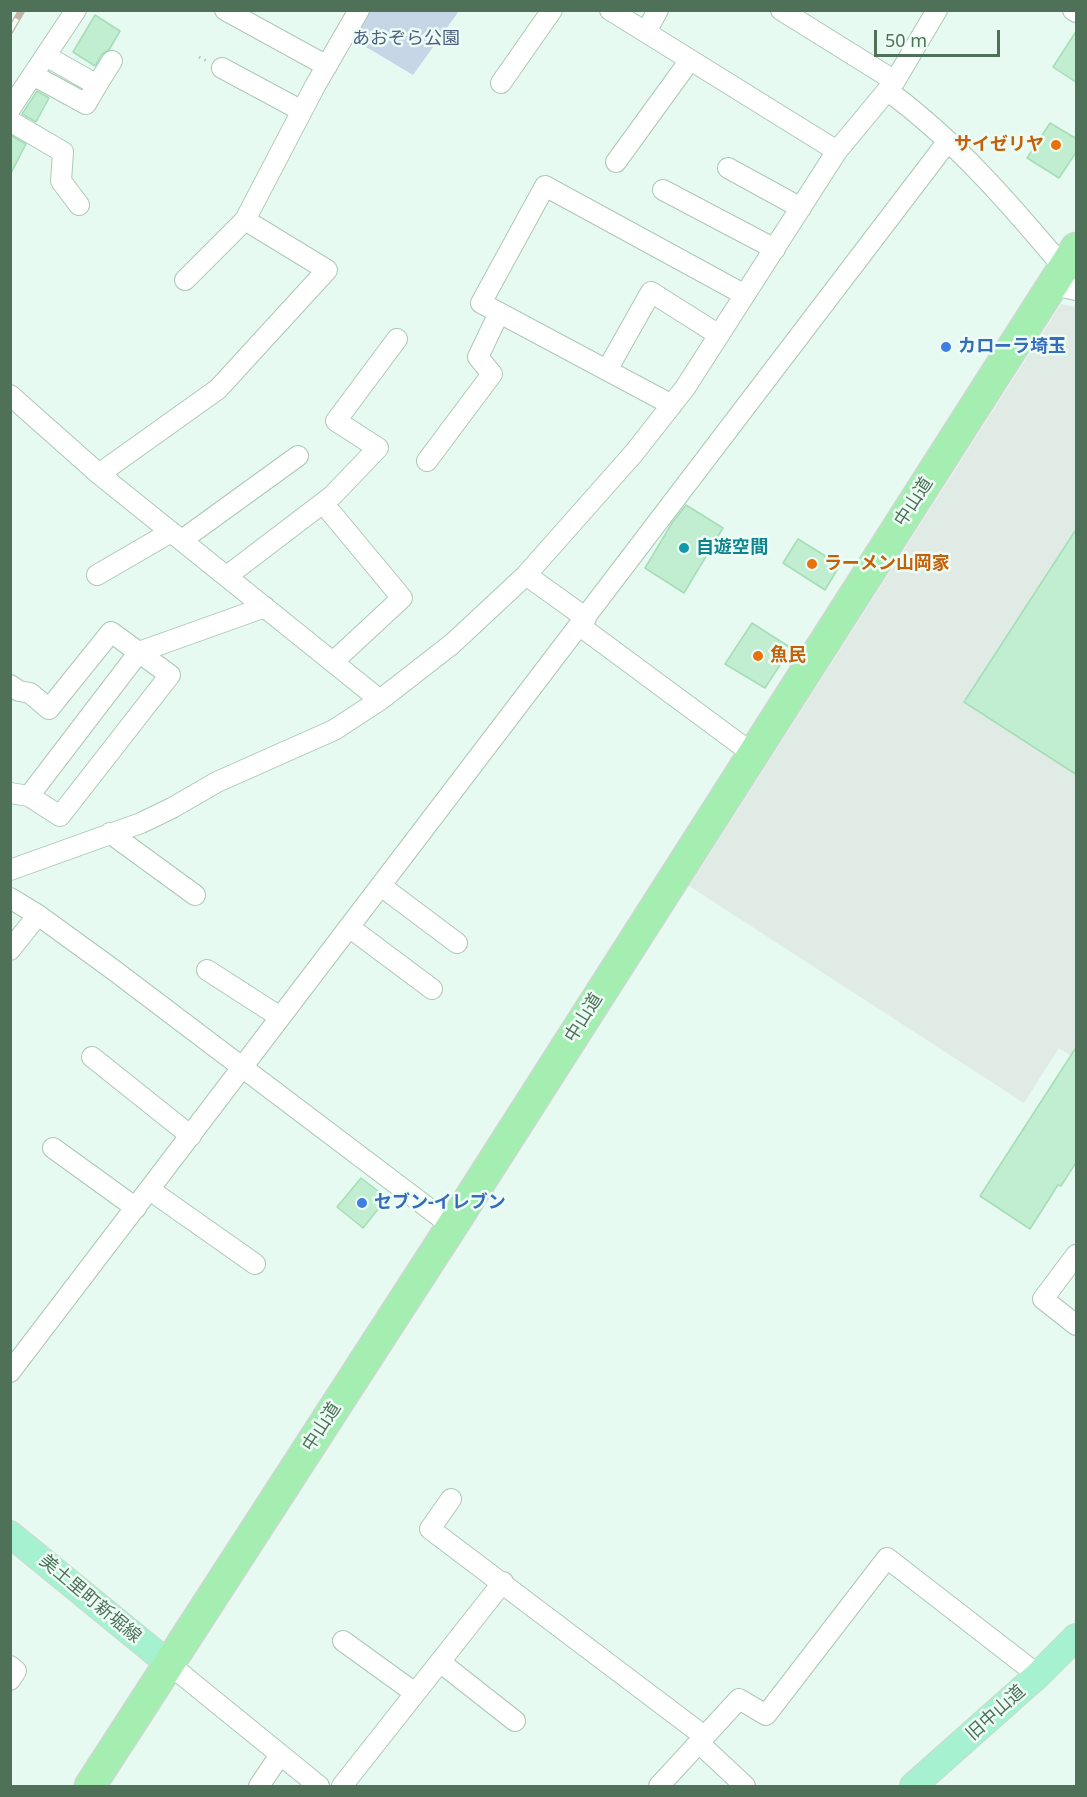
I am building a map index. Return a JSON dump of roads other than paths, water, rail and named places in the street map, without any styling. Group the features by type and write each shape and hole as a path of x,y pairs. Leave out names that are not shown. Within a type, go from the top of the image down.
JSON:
{"highway":[{"name":"中山道","path":"90,1786 452,1226 753,754 1068,273"}],"main road":[{"name":"美土里町新堀線","path":"10,1534 168,1664"},
{"name":"旧中山道","path":"913,1786 1038,1675 1077,1637"}],"street":[{"path":"13,102 76,10"},
{"path":"225,10 327,66"},
{"path":"185,280 245,220 302,111 359,10"},
{"path":"501,83 552,10"},
{"path":"610,10 837,151"},
{"path":"646,32 658,10"},
{"path":"782,10 891,86 1001,194 1068,273"},
{"path":"10,870 160,814 217,782 334,730 380,700 452,644 526,576 627,462 672,405 837,151 891,86 938,10"},
{"path":"46,56 97,85"},
{"path":"616,162 690,60"},
{"path":"33,75 86,104 112,61"},
{"path":"222,68 302,111"},
{"path":"10,121 63,152 61,181 79,205"},
{"path":"10,1372 948,141"},
{"path":"728,168 801,208"},
{"path":"672,405 481,303 545,186 745,295"},
{"path":"663,190 775,249"},
{"path":"99,474 218,389 327,270 245,220"},
{"path":"607,370 651,292 719,335"},
{"path":"427,460 492,374 478,357 499,313"},
{"path":"227,576 323,503 378,448 336,421 397,339"},
{"path":"10,395 99,474 380,700"},
{"path":"97,575 177,536 298,456"},
{"path":"323,503 402,598 333,662"},
{"path":"526,576 753,754"},
{"path":"10,685 19,691 30,693 49,709 111,632 139,652 170,675 60,816 20,794 139,652 265,607"},
{"path":"110,833 195,895"},
{"path":"381,886 457,943"},
{"path":"10,898 38,915 198,1033 242,1069 452,1226"},
{"path":"10,950 38,915"},
{"path":"349,927 432,989"},
{"path":"207,970 280,1017"},
{"path":"92,1057 191,1136"},
{"path":"53,1148 136,1208"},
{"path":"150,1190 255,1264"},
{"path":"1077,1255 1043,1299 1077,1325"},
{"path":"451,1499 430,1529 503,1582 701,1739 745,1786"},
{"path":"659,1786 739,1699 766,1715 886,1558 1038,1675"},
{"path":"342,1786 503,1582"},
{"path":"343,1641 415,1693"},
{"path":"440,1662 515,1721"},
{"path":"168,1664 319,1786"},
{"path":"10,1666 16,1671 10,1680"},
{"path":"259,1786 280,1755"}],"railway":[{"path":"10,31 22,10"}],"place":[{"name":"サイゼリヤ","path":"1056,145"},
{"name":"カローラ埼玉","path":"946,347"},
{"name":"自遊空間","path":"684,548"},
{"name":"ラーメン山岡家","path":"812,564"},
{"name":"魚民","path":"758,656"},
{"name":"セブン-イレブン","path":"362,1203"}],"park label":[{"name":"あおぞら公園","path":"406,39"}]}
